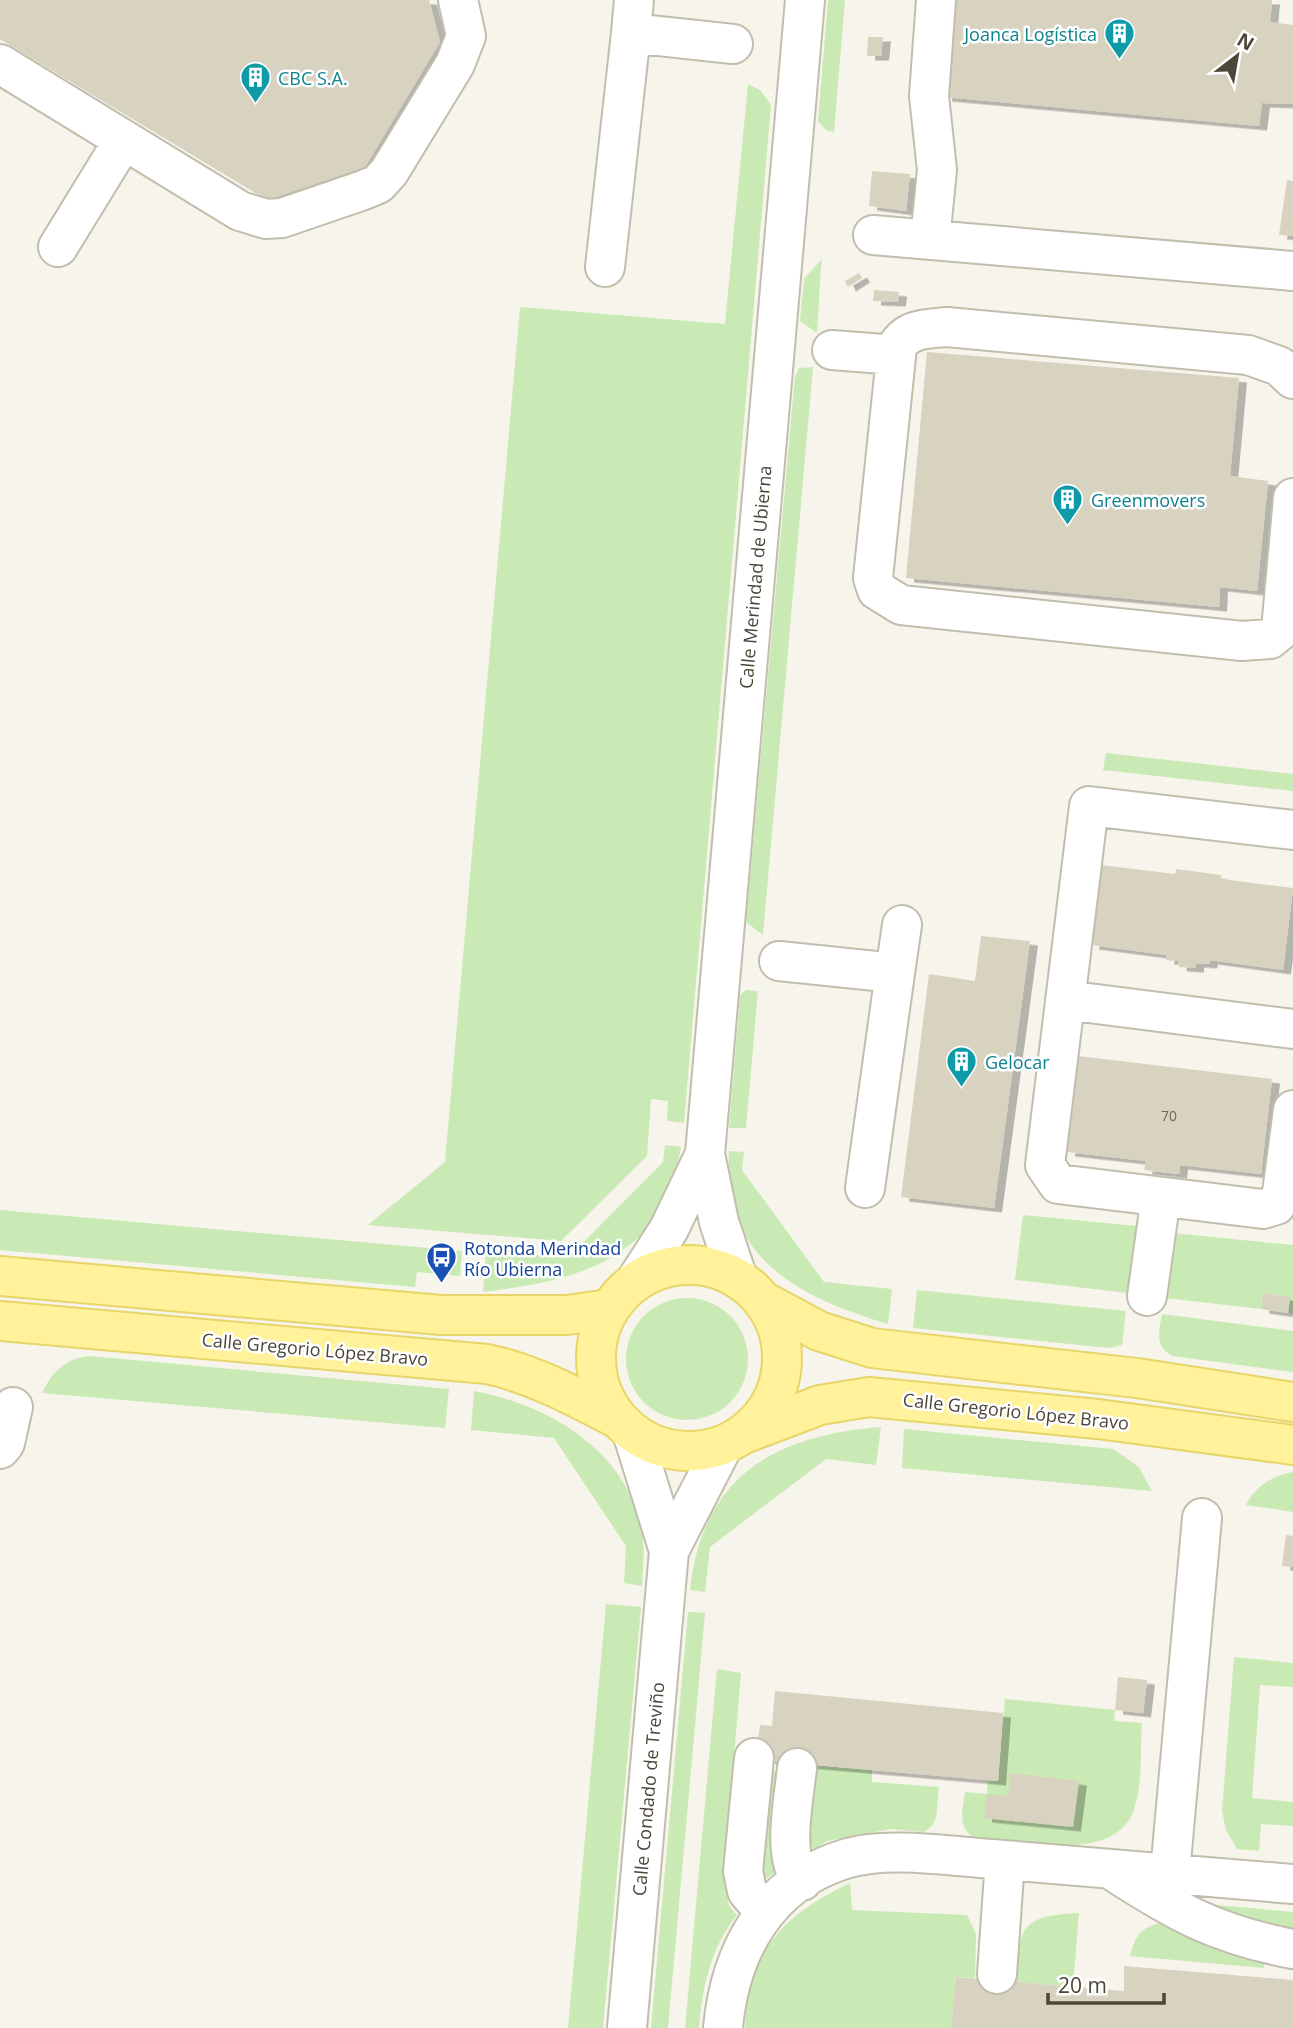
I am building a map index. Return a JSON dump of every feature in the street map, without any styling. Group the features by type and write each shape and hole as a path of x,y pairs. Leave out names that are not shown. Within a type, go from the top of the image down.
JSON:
{"main road":[{"path":"750,1290 779,1336 782,1369 770,1405 733,1440 676,1451 655,1445 625,1426 606,1401 595,1363 601,1326 609,1309 635,1282 650,1273 684,1265 700,1265 750,1290 819,1331 872,1348 1137,1378 1293,1402"},
{"path":"0,1276 441,1315 566,1315 609,1309"},
{"name":"Calle Gregorio López Bravo","path":"0,1321 487,1364 512,1370 544,1383 625,1426"},
{"name":"Calle Gregorio López Bravo","path":"733,1440 820,1405 869,1397 1098,1419 1293,1445"}],"street":[{"path":"0,64 240,211 266,219 282,218 378,184 389,172 455,64 466,36 458,0"},
{"name":"Calle Merindad de Ubierna","path":"750,1290 719,1222 705,1154 805,0"},
{"path":"930,240 937,170 929,96 936,0"},
{"path":"605,267 633,16 733,44"},
{"path":"58,247 123,141"},
{"path":"873,235 1293,271"},
{"path":"1293,379 1279,366 1248,355 947,327 919,329 902,338 896,355 873,578 877,590 901,605 1242,641 1270,639 1281,630 1293,498"},
{"path":"832,350 896,355"},
{"path":"1293,830 1089,806 1045,1165 1049,1176 1058,1184 1263,1209 1276,1205 1282,1193 1293,1110"},
{"path":"865,1188 902,925"},
{"path":"779,961 895,973"},
{"path":"1065,1000 1293,1030"},
{"name":"Calle Merindad de Ubierna","path":"635,1282 669,1229 705,1154"},
{"path":"1147,1296 1161,1197"},
{"path":"0,1449 8,1435 13,1408"},
{"name":"Calle Condado de Treviño","path":"625,1426 669,1551 626,2028"},
{"name":"Calle Condado de Treviño","path":"669,1551 733,1440"},
{"path":"1170,1874 1202,1518"},
{"path":"754,1758 743,1871 747,1891 765,1912"},
{"path":"797,1768 790,1852 794,1873 802,1881"},
{"path":"723,2028 736,1961 770,1904 802,1881 846,1858 884,1854 1005,1860 1293,1884"},
{"path":"997,1974 1005,1860"},
{"path":"1108,1868 1172,1909 1207,1926 1237,1937 1293,1949"}],"green space":[{"path":"828,0 845,0 834,132 826,130 818,121"},
{"path":"748,84 760,90 771,105 684,1123 667,1121 668,1101 651,1099 647,1156 561,1241 368,1225 445,1162 520,307 725,324"},
{"path":"822,259 817,333 800,321 804,279"},
{"path":"813,367 763,935 746,922 795,376 799,368"},
{"path":"1106,753 1293,774 1293,791 1103,770"},
{"path":"746,990 758,991 746,1128 729,1128 740,995"},
{"path":"665,1145 681,1147 671,1191 649,1227 630,1245 586,1270 561,1278 483,1292 486,1251 568,1258 663,1162"},
{"path":"729,1151 744,1152 742,1170 824,1282 892,1289 888,1324 824,1301 796,1286 772,1268 752,1246 738,1220 730,1188"},
{"path":"0,1210 462,1251 460,1276 417,1272 415,1287 0,1250"},
{"path":"1023,1215 1137,1226 1128,1293 1015,1280"},
{"path":"1173,1233 1293,1245 1293,1314 1288,1313 1289,1297 1263,1293 1261,1309 1165,1298"},
{"path":"917,1290 1126,1311 1122,1345 1109,1348 913,1328"},
{"path":"687,1298 710,1303 730,1316 743,1336 748,1359 743,1382 730,1402 710,1415 687,1420 664,1415 644,1402 631,1382 626,1359 631,1336 644,1316 664,1303"},
{"path":"1162,1314 1293,1331 1293,1372 1172,1356 1160,1343"},
{"path":"89,1356 449,1389 445,1428 42,1393 50,1379 66,1363"},
{"path":"474,1391 502,1398 556,1420 581,1436 602,1455 620,1478 634,1503 643,1539 642,1586 624,1583 626,1546 554,1438 471,1430"},
{"path":"881,1427 876,1465 826,1459 710,1547 705,1592 690,1590 697,1551 710,1518 727,1491 750,1469 777,1452 808,1440"},
{"path":"904,1429 1113,1449 1139,1467 1152,1491 902,1468"},
{"path":"1293,1472 1293,1512 1246,1505 1265,1483"},
{"path":"606,1604 641,1607 603,2028 568,2028"},
{"path":"688,1612 705,1613 668,2028 651,2028"},
{"path":"1234,1657 1293,1663 1293,1687 1260,1685 1252,1798 1293,1802 1293,1826 1261,1824 1259,1851 1237,1849 1226,1830 1222,1811"},
{"path":"717,1669 741,1673 724,1879 729,1906 737,1915 728,1927 709,1968 699,2028 685,2028"},
{"path":"1005,1699 1115,1710 1114,1721 1142,1723 1139,1788 1134,1809 1124,1826 1108,1838 1088,1844 1065,1846 976,1838 966,1830 962,1818 965,1792 987,1794 988,1780 998,1781"},
{"path":"807,1765 872,1770 872,1782 939,1787 936,1818 932,1826 924,1832 891,1829 827,1841 815,1849 805,1843"},
{"path":"771,1771 784,1772 774,1873 761,1880"},
{"path":"850,1883 852,1910 967,1915 976,1934 975,1978 956,1977 951,2028 745,2028 747,2001 753,1978 774,1939 788,1922 806,1908"},
{"path":"1183,1902 1293,1912 1293,1939"},
{"path":"1079,1913 1073,1987 1016,1982 1019,1948 1027,1928 1044,1917"},
{"path":"1160,1923 1264,1958 1264,1968 1130,1956 1140,1934 1148,1927"}],"building":[{"name":"CBC S.A.","path":"0,0 429,0 440,42 365,167 267,200 0,39"},
{"name":"Joanca Logística","path":"953,0 1272,0 1270,22 1293,25 1293,104 1262,103 1259,126 944,97"},
{"path":"868,37 883,37 881,56 867,56"},
{"path":"872,171 910,174 906,211 869,206"},
{"path":"1287,180 1293,181 1293,236 1279,235"},
{"path":"859,273 862,278 848,287 845,281"},
{"path":"874,290 899,292 898,302 873,301"},
{"name":"Greenmovers","path":"927,352 1239,378 1230,476 1268,481 1257,591 1220,587 1219,607 906,578"},
{"path":"1101,865 1175,874 1176,869 1221,875 1221,879 1293,888 1283,970 1210,960 1209,964 1196,963 1196,968 1179,967 1178,961 1166,960 1167,955 1091,945"},
{"name":"Gelocar","path":"981,936 1030,941 994,1208 901,1197 929,974 975,981"},
{"path":"1078,1056 1272,1079 1261,1174 1180,1165 1179,1174 1144,1170 1146,1161 1067,1152"},
{"path":"1263,1293 1290,1297 1288,1313 1261,1309"},
{"path":"1286,1535 1293,1536 1293,1567 1282,1566"},
{"path":"1118,1677 1147,1680 1143,1713 1115,1710"},
{"path":"775,1691 1003,1713 998,1781 769,1761 757,1748 760,1725 772,1726"},
{"path":"1010,1773 1079,1781 1073,1827 984,1818 987,1794 1008,1796"},
{"path":"1124,1966 1293,1980 1293,2028 951,2028 956,1977 1124,1991"}],"place":[{"name":"Joanca Logística","path":"1120,61"},
{"name":"CBC S.A.","path":"255,105"},
{"name":"Greenmovers","path":"1068,527"},
{"name":"Gelocar","path":"962,1089"},
{"name":"Rotonda Merindad Río Ubierna","path":"441,1285"}]}
